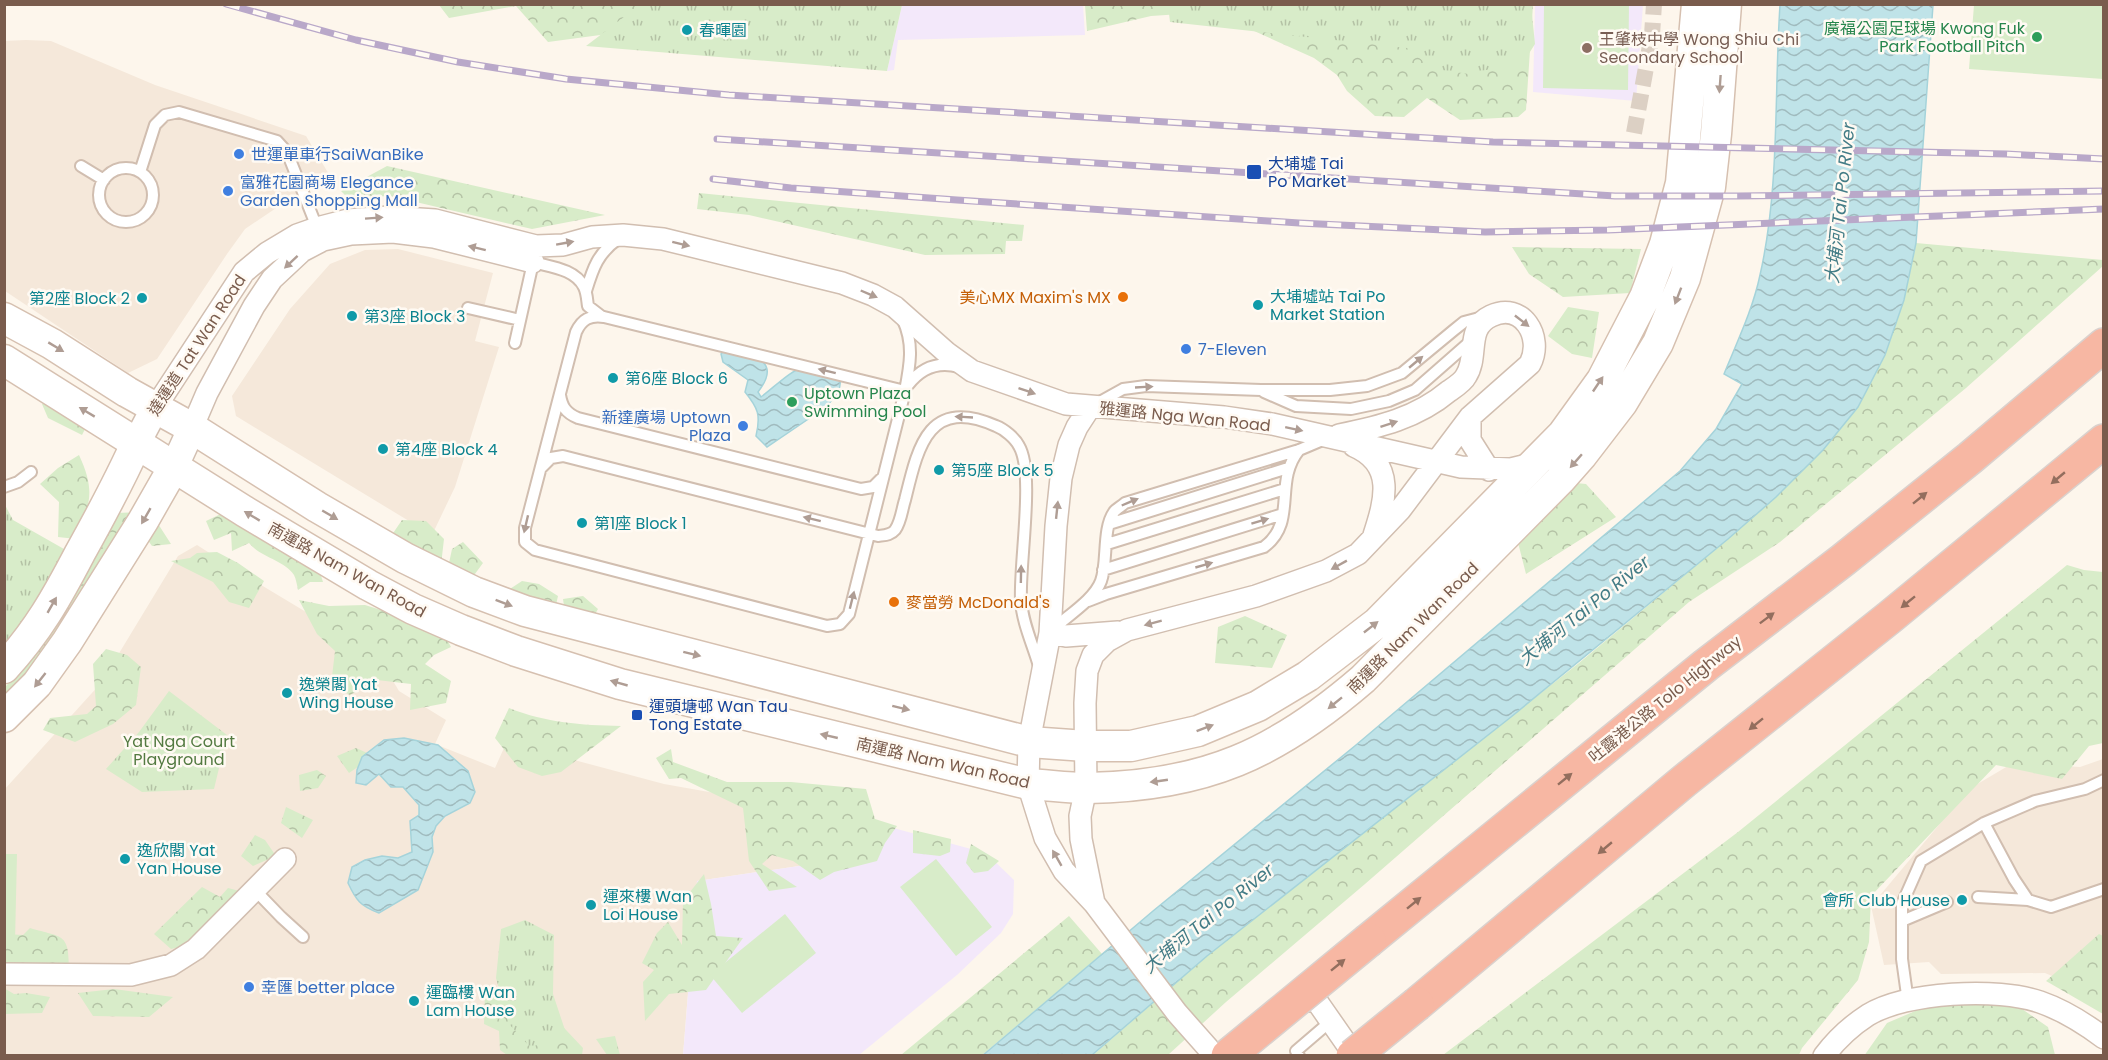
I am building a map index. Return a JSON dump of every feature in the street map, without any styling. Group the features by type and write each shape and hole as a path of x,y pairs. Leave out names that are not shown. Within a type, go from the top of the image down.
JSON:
{"highway":[{"name":"吐露港公路 Tolo Highway","path":"1218,1053 1369,940 1706,665 1961,466 2103,345"},
{"path":"1354,1056 1684,781 1890,617 2103,441"}],"main road":[{"name":"南運路 Nam Wan Road","path":"4,318 52,344 317,507 405,558 474,591 525,611 1029,742 1131,746 1198,731 1258,706 1308,676 1377,622 1563,434 1602,380 1645,297 1665,244 1681,183 1697,4"},
{"name":"南運路 Nam Wan Road","path":"4,360 175,465 244,511 368,585 413,609 516,651 642,690 1028,784 1086,788 1194,776 1255,754 1308,724 1363,680 1582,454 1622,403 1640,375 1673,311 1697,241 1710,187 1726,4"},
{"name":"達運道 Tat Wan Road","path":"4,668 31,638 50,609 118,483 137,442"},
{"name":"達運道 Tat Wan Road","path":"4,717 37,684 67,642 143,521 175,465"}],"street":[{"name":"達運道 Tat Wan Road","path":"137,442 155,408 244,272 267,252 297,235 320,234 403,233 535,254 592,237 623,235 663,239 842,283 873,295 896,307 947,353 972,371 1066,404 1090,407"},
{"name":"達運道 Tat Wan Road","path":"175,465 207,393 254,306 272,279 320,234"},
{"path":"1050,633 1087,636 1128,630 1256,596 1326,571 1358,554 1400,510 1470,417 1530,364 1534,355 1534,336 1524,321 1510,314 1492,315 1483,321 1473,339"},
{"name":"雅運路 Nga Wan Road","path":"1332,437 1377,428 1403,419 1438,400 1465,379 1472,366 1473,339"},
{"name":"雅運路 Nga Wan Road","path":"1218,1053 1177,1013 1094,903 1064,871 1045,838 1028,784 1029,742 1050,633 1061,478 1069,445 1077,427 1090,407 1224,417 1272,424 1461,467 1489,470 1511,469 1536,462"},
{"path":"1470,417 1470,440 1489,470"},
{"name":"雅運路 Nga Wan Road","path":"1332,437 1368,452 1381,471 1384,495 1372,541"},
{"path":"1094,903 1081,839 1080,816 1086,788 1087,671 1093,655 1107,641 1128,630"},
{"path":"4,974 131,975 171,964 196,949 285,859"},
{"path":"1824,1056 1850,1028 1870,1014 1908,1002 1953,994 2019,996 2056,1008 2103,1038"},
{"path":"1218,1053 1280,1004 1316,1000 1354,1056"}],"lane":[{"path":"140,172 155,124 165,115 179,112 277,141 287,152 320,234"},
{"path":"81,166 104,180"},
{"path":"132,169 140,172 152,186 152,204 140,218 122,222 113,219 101,206 100,188 104,180 117,170 132,169"},
{"path":"604,317 595,313 588,306 586,291 592,269 604,249 623,235"},
{"path":"515,343 535,254 577,277 586,291"},
{"path":"896,307 910,341 911,361 904,391 882,477 849,614 840,624 827,626 622,573 530,547 524,535 576,332 586,319 595,316 604,317 904,391"},
{"path":"468,308 520,320"},
{"path":"1090,407 1123,389 1146,386 1330,390 1367,386 1402,373 1464,322 1492,315"},
{"path":"1261,390 1296,406 1351,409 1389,401 1415,390 1473,339"},
{"path":"904,391 914,377 926,368 940,364 972,371"},
{"path":"560,395 561,404 565,410 578,418 667,441 861,489 873,487 882,477"},
{"path":"541,468 551,458 563,456 869,533 887,535 894,531 901,516 922,442 936,424 956,416 980,419 1002,428 1019,446 1026,466 1020,571 1021,603 1041,672"},
{"path":"1088,601 1097,589 1104,570 1109,524 1114,512 1125,503 1299,450 1332,437"},
{"path":"1050,633 1088,601 1264,547 1274,540 1281,526 1288,468 1299,450"},
{"path":"1109,524 1288,468"},
{"path":"4,487 18,482 31,472"},
{"path":"1107,544 1285,489"},
{"path":"1104,570 1283,514"},
{"path":"1908,1002 1902,959 1902,904 1921,861 1984,823 2035,801 2085,789 2103,780"},
{"path":"1984,823 2028,900"},
{"path":"255,890 303,937"},
{"path":"1978,897 2028,900 2051,907 2100,894"},
{"path":"1902,921 1947,902"},
{"path":"1299,1056 1296,1051 1331,1022"}],"shaded area":[{"path":"902,5 1083,5 1085,35 898,40 894,70 887,71"},
{"name":"王肇枝中學 Wong Shiu Chi Secondary School","path":"1535,5 1643,5 1636,101 1533,92"},
{"path":"4,41 51,41 155,85 306,136 330,176 291,198 245,229 157,359 128,373 5,291"},
{"path":"398,249 493,273 475,341 499,347 455,487 432,535 236,416 232,396 290,309 330,264 365,250"},
{"name":"運頭塘邨 Wan Tau Tong Estate","path":"197,545 356,642 387,671 399,691 446,720 435,744 495,768 508,739 548,753 664,784 860,819 846,859 697,881 683,1055 5,1056 4,790 101,683 178,556"},
{"path":"2103,759 2103,998 2045,973 1941,974 1929,962 1884,965 1871,906 1969,789 2013,763 2080,767"},
{"path":"860,819 986,853 1014,880 1013,914 1001,933 957,975 859,1055 683,1056 697,881 846,859"}],"green space":[{"path":"641,4 902,5 887,71 586,46"},
{"path":"1222,4 1533,5 1526,110 1518,117 1460,120 1427,98 1404,117 1375,116 1347,91 1337,75 1314,58 1214,13"},
{"path":"439,5 659,5 660,27 548,42 516,6 449,18"},
{"path":"1085,5 1218,5 1211,12 1151,16 1087,31"},
{"path":"1168,5 1531,5 1535,44 1528,55 1512,64 1469,74 1441,70 1427,64 1407,48 1170,22"},
{"name":"王肇枝中學 Wong Shiu Chi Secondary School","path":"1544,5 1629,5 1628,90 1543,88"},
{"name":"廣福公園足球場 Kwong Fuk Park Football Pitch","path":"1974,5 2103,5 2103,79 1969,69"},
{"path":"387,166 605,215 532,229 390,196 348,198 341,191"},
{"path":"699,193 1024,225 1022,241 1006,241 1005,254 925,255 749,215 697,209"},
{"path":"1916,243 2103,260 2103,266 1966,388 1780,542 1689,602 1226,1002 1168,1055 1092,1056 1207,956 1579,663 1776,497 1823,450 1858,407 1885,355 1904,300"},
{"path":"1512,247 1641,249 1630,293 1563,297 1529,274"},
{"path":"1568,307 1599,312 1592,358 1572,354 1548,336"},
{"path":"57,398 72,418 85,429 82,435 48,418 42,404"},
{"path":"79,455 88,479 88,506 76,539 58,537 59,502 40,484 58,468"},
{"path":"1566,482 1586,484 1616,517 1526,574 1512,519"},
{"path":"4,503 13,520 71,553 4,649"},
{"path":"142,512 153,516 171,544 152,546 144,535 82,596 69,581 116,513"},
{"path":"225,512 317,563 323,582 310,582 298,590 295,577 290,570 249,543 232,551 231,533 214,540 206,521"},
{"path":"125,517 56,636 5,700 5,687 22,669"},
{"path":"402,520 426,521 444,539 441,565 387,542"},
{"path":"463,542 483,563 469,582 448,568 452,549"},
{"path":"217,552 264,581 249,608 229,602 213,582 171,561 190,558 197,553"},
{"path":"2067,565 2103,572 2103,743 2089,746 2062,779 1996,765 1871,896 1869,942 1858,980 1802,1048 1799,1055 1443,1055 1738,832"},
{"path":"522,581 539,584 558,596 556,605 504,593"},
{"path":"583,596 598,609 594,616 566,620 563,599"},
{"path":"299,600 329,606 365,605 410,619 444,634 451,647 434,655 425,664 451,681 446,703 410,710 411,684 377,680 350,695 331,685 335,651 317,634"},
{"path":"1245,616 1287,635 1272,668 1215,663 1218,627"},
{"path":"106,649 127,655 141,667 136,705 113,724 75,742 43,730 50,718 87,714 96,706 93,664"},
{"name":"Yat Nga Court Playground","path":"169,691 227,735 214,789 142,792 106,769 139,732"},
{"path":"509,708 537,717 564,722 621,726 561,772 542,776 518,767 495,738"},
{"path":"356,748 374,756 349,773 337,756"},
{"path":"671,749 673,762 727,782 791,782 866,789 875,819 897,826 885,843 877,861 834,872 820,880 793,861 772,855 762,864 797,887 769,891 749,861 743,808 681,778 669,779 656,758"},
{"path":"317,770 326,776 318,788 300,791 299,775"},
{"path":"286,807 313,820 302,838 281,823"},
{"path":"913,830 951,839 950,852 940,856 913,853"},
{"path":"255,835 265,840 276,856 253,866 241,856"},
{"path":"971,844 999,861 988,871 974,873 966,863"},
{"path":"4,854 17,854 15,942 5,942"},
{"path":"936,859 992,927 956,956 900,887"},
{"path":"704,874 716,936 743,938 706,990 669,994 645,1021 643,982 654,970 642,963 657,933 668,922 682,945 683,901"},
{"path":"202,887 220,897 228,888 247,893 218,938 171,949 154,934"},
{"path":"785,914 816,953 742,1013 710,975"},
{"path":"1069,916 1102,954 982,1055 901,1055"},
{"path":"525,920 554,935 553,994 565,1030 531,1048 509,1024 496,978 501,929"},
{"path":"30,928 62,938 68,949 69,970 5,983 5,934 23,935"},
{"path":"2099,934 2103,936 2103,1014 2046,981"},
{"path":"4,988 14,994 26,993 50,997 42,1013 5,1014"},
{"path":"114,989 173,997 149,1017 93,1016 78,993"},
{"path":"485,992 522,1009 551,1014 583,1048 582,1055 507,1055 500,1050 499,1031 484,1024"},
{"path":"1983,997 2022,1009 2048,1027 2055,1055 1864,1056 1887,1023 1941,1000"},
{"path":"615,1036 620,1055 607,1055 596,1039"}],"water":[{"name":"大埔河 Tai Po River","path":"1780,5 1933,5 1916,243 1904,300 1885,355 1858,407 1823,450 1776,497 1728,539 1511,717 1207,956 1092,1055 982,1056 1153,911 1356,745 1680,471 1716,429 1742,384 1724,374 1753,300 1766,242 1774,174"},
{"name":"Uptown Plaza Swimming Pool","path":"726,348 754,356 766,365 765,381 758,392 761,397 800,368 820,364 830,368 841,377 839,392 826,407 767,447 756,436 758,417 756,407 745,392 748,380 723,362 721,354"},
{"path":"404,738 438,745 468,771 475,792 470,803 445,816 436,826 432,837 433,852 418,890 379,913 359,902 354,894 348,883 352,867 365,860 382,856 398,858 412,852 410,821 419,815 419,805 403,787 391,787 379,774 366,785 356,783 357,770 362,757 384,740"}],"tunnel":[{"path":"1634,133 1652,35 1654,4"}],"railway":[{"path":"226,4 356,40 458,62 566,79 729,95 1493,142 2006,154 2104,159"},
{"path":"717,139 1615,196 2104,191"},
{"path":"713,179 791,188 957,200 1299,223 1485,232 1608,230 2104,209"}],"place":[{"name":"春暉園","path":"687,30"},
{"name":"廣福公園足球場 Kwong Fuk Park Football Pitch","path":"2037,37"},
{"name":"王肇枝中學 Wong Shiu Chi Secondary School","path":"1587,48"},
{"name":"世運單車行SaiWanBike","path":"239,154"},
{"name":"大埔墟 Tai Po Market","path":"1254,172"},
{"name":"富雅花園商場 Elegance Garden Shopping Mall","path":"228,191"},
{"name":"美心MX Maxim's MX","path":"1123,297"},
{"name":"第2座 Block 2","path":"142,298"},
{"name":"大埔墟站 Tai Po Market Station","path":"1258,305"},
{"name":"第3座 Block 3","path":"352,316"},
{"name":"7-Eleven","path":"1186,349"},
{"name":"第6座 Block 6","path":"613,378"},
{"name":"Uptown Plaza Swimming Pool","path":"792,402"},
{"name":"新達廣場 Uptown Plaza","path":"743,426"},
{"name":"第4座 Block 4","path":"383,449"},
{"name":"第5座 Block 5","path":"939,470"},
{"name":"第1座 Block 1","path":"582,523"},
{"name":"麥當勞 McDonald's","path":"894,602"},
{"name":"逸榮閣 Yat Wing House","path":"287,693"},
{"name":"運頭塘邨 Wan Tau Tong Estate","path":"637,715"},
{"name":"逸欣閣 Yat Yan House","path":"125,859"},
{"name":"會所 Club House","path":"1962,900"},
{"name":"運來樓 Wan Loi House","path":"591,905"},
{"name":"幸匯 better place","path":"249,987"},
{"name":"運臨樓 Wan Lam House","path":"414,1001"}]}
